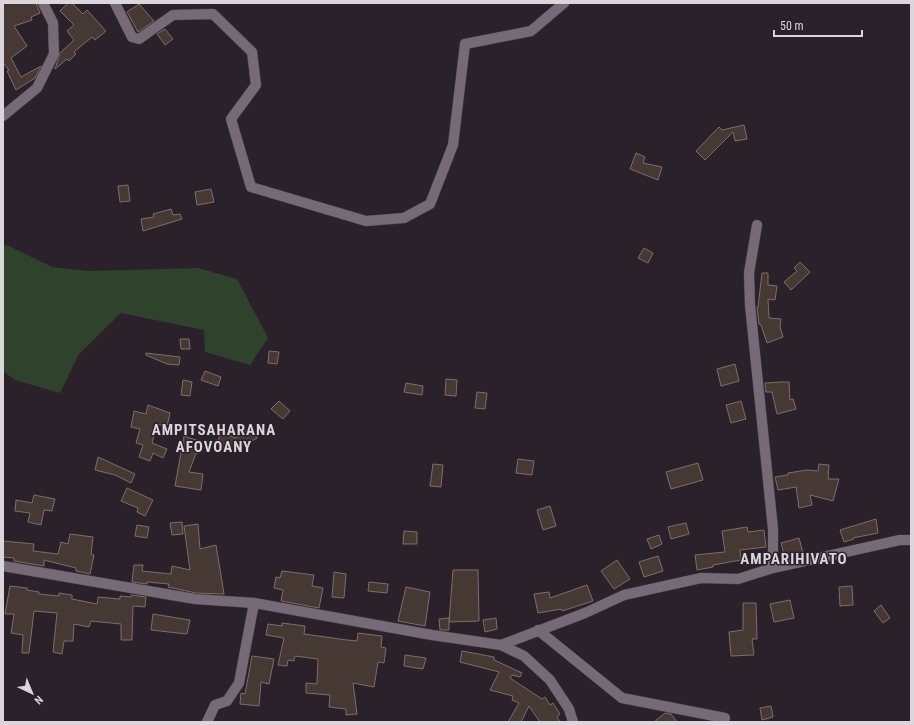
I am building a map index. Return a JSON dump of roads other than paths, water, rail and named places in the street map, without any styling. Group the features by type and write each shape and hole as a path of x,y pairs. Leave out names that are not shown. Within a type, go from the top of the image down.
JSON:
{"street":[{"path":"3,116 37,88 54,54 54,22 43,3"},
{"path":"115,3 132,37 139,40 173,15 213,14 252,52 256,85 231,119 251,187 366,221 404,218 430,204 453,145 465,44 531,30 564,3"},
{"path":"757,225 749,273 750,305 773,529 773,568"},
{"path":"501,645 585,613 624,595 700,578 738,579 773,568 900,540 911,540"},
{"path":"3,566 195,599 254,603 432,636 501,645 524,656 550,680 568,709 574,722"},
{"path":"207,722 215,706 227,701 238,683 254,603"},
{"path":"538,630 622,698 725,718"}],"district":[{"name":"AMPITSAHARANA AFOVOANY","path":"214,438"},
{"name":"AMPARIHIVATO","path":"794,559"}]}
